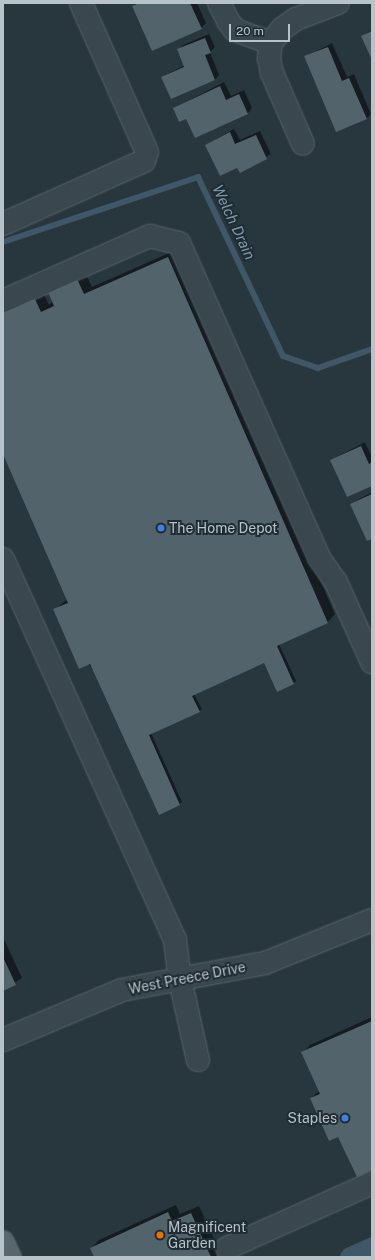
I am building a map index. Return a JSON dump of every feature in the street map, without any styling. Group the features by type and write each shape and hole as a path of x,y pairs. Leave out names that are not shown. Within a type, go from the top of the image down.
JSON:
{"main road":[{"path":"3,1242 10,1257"}],"street":[{"path":"3,224 144,161 147,152 81,3"},
{"path":"220,3 228,21 235,30 271,43"},
{"path":"304,144 272,73 269,58 271,43 282,29 296,19 338,3"},
{"path":"3,300 150,236 179,243 319,558 336,582 372,662"},
{"path":"3,559 175,940 180,979 198,1060"},
{"name":"West Preece Drive","path":"3,1040 122,990 265,963 372,920"},
{"path":"227,1248 372,1183"}],"building":[{"path":"139,3 190,3 202,29 152,51 132,6"},
{"path":"372,31 372,60 361,36"},
{"path":"205,38 211,53 205,55 215,80 171,99 161,77 184,67 177,49"},
{"path":"328,47 342,81 349,78 367,119 336,132 304,56"},
{"path":"220,86 226,100 239,94 248,114 195,138 186,119 179,122 173,108"},
{"path":"230,132 235,144 256,135 267,159 240,173 237,168 220,176 205,145"},
{"name":"The Home Depot","path":"168,257 328,623 277,646 294,684 277,692 264,663 192,696 200,712 149,735 180,805 159,815 90,664 79,669 53,609 68,603 3,454 3,311 34,297 41,312 54,306 48,292 77,279 84,294"},
{"path":"361,446 369,464 372,462 372,486 347,497 330,460"},
{"path":"372,494 372,539 367,541 350,504"},
{"path":"3,957 16,985 3,991"},
{"name":"Staples","path":"372,1021 372,1170 357,1177 338,1137 329,1141 310,1098 320,1094 301,1052"},
{"name":"Magnificent Garden","path":"168,1212 172,1221 191,1213 211,1257 94,1257 90,1248"}],"waterway":[{"name":"Welch Drain","path":"3,242 198,177 283,356 318,368 372,349"},
{"path":"350,1257 372,1247"}],"place":[{"name":"The Home Depot","path":"161,528"},
{"name":"Staples","path":"345,1118"},
{"name":"Magnificent Garden","path":"160,1235"}]}
